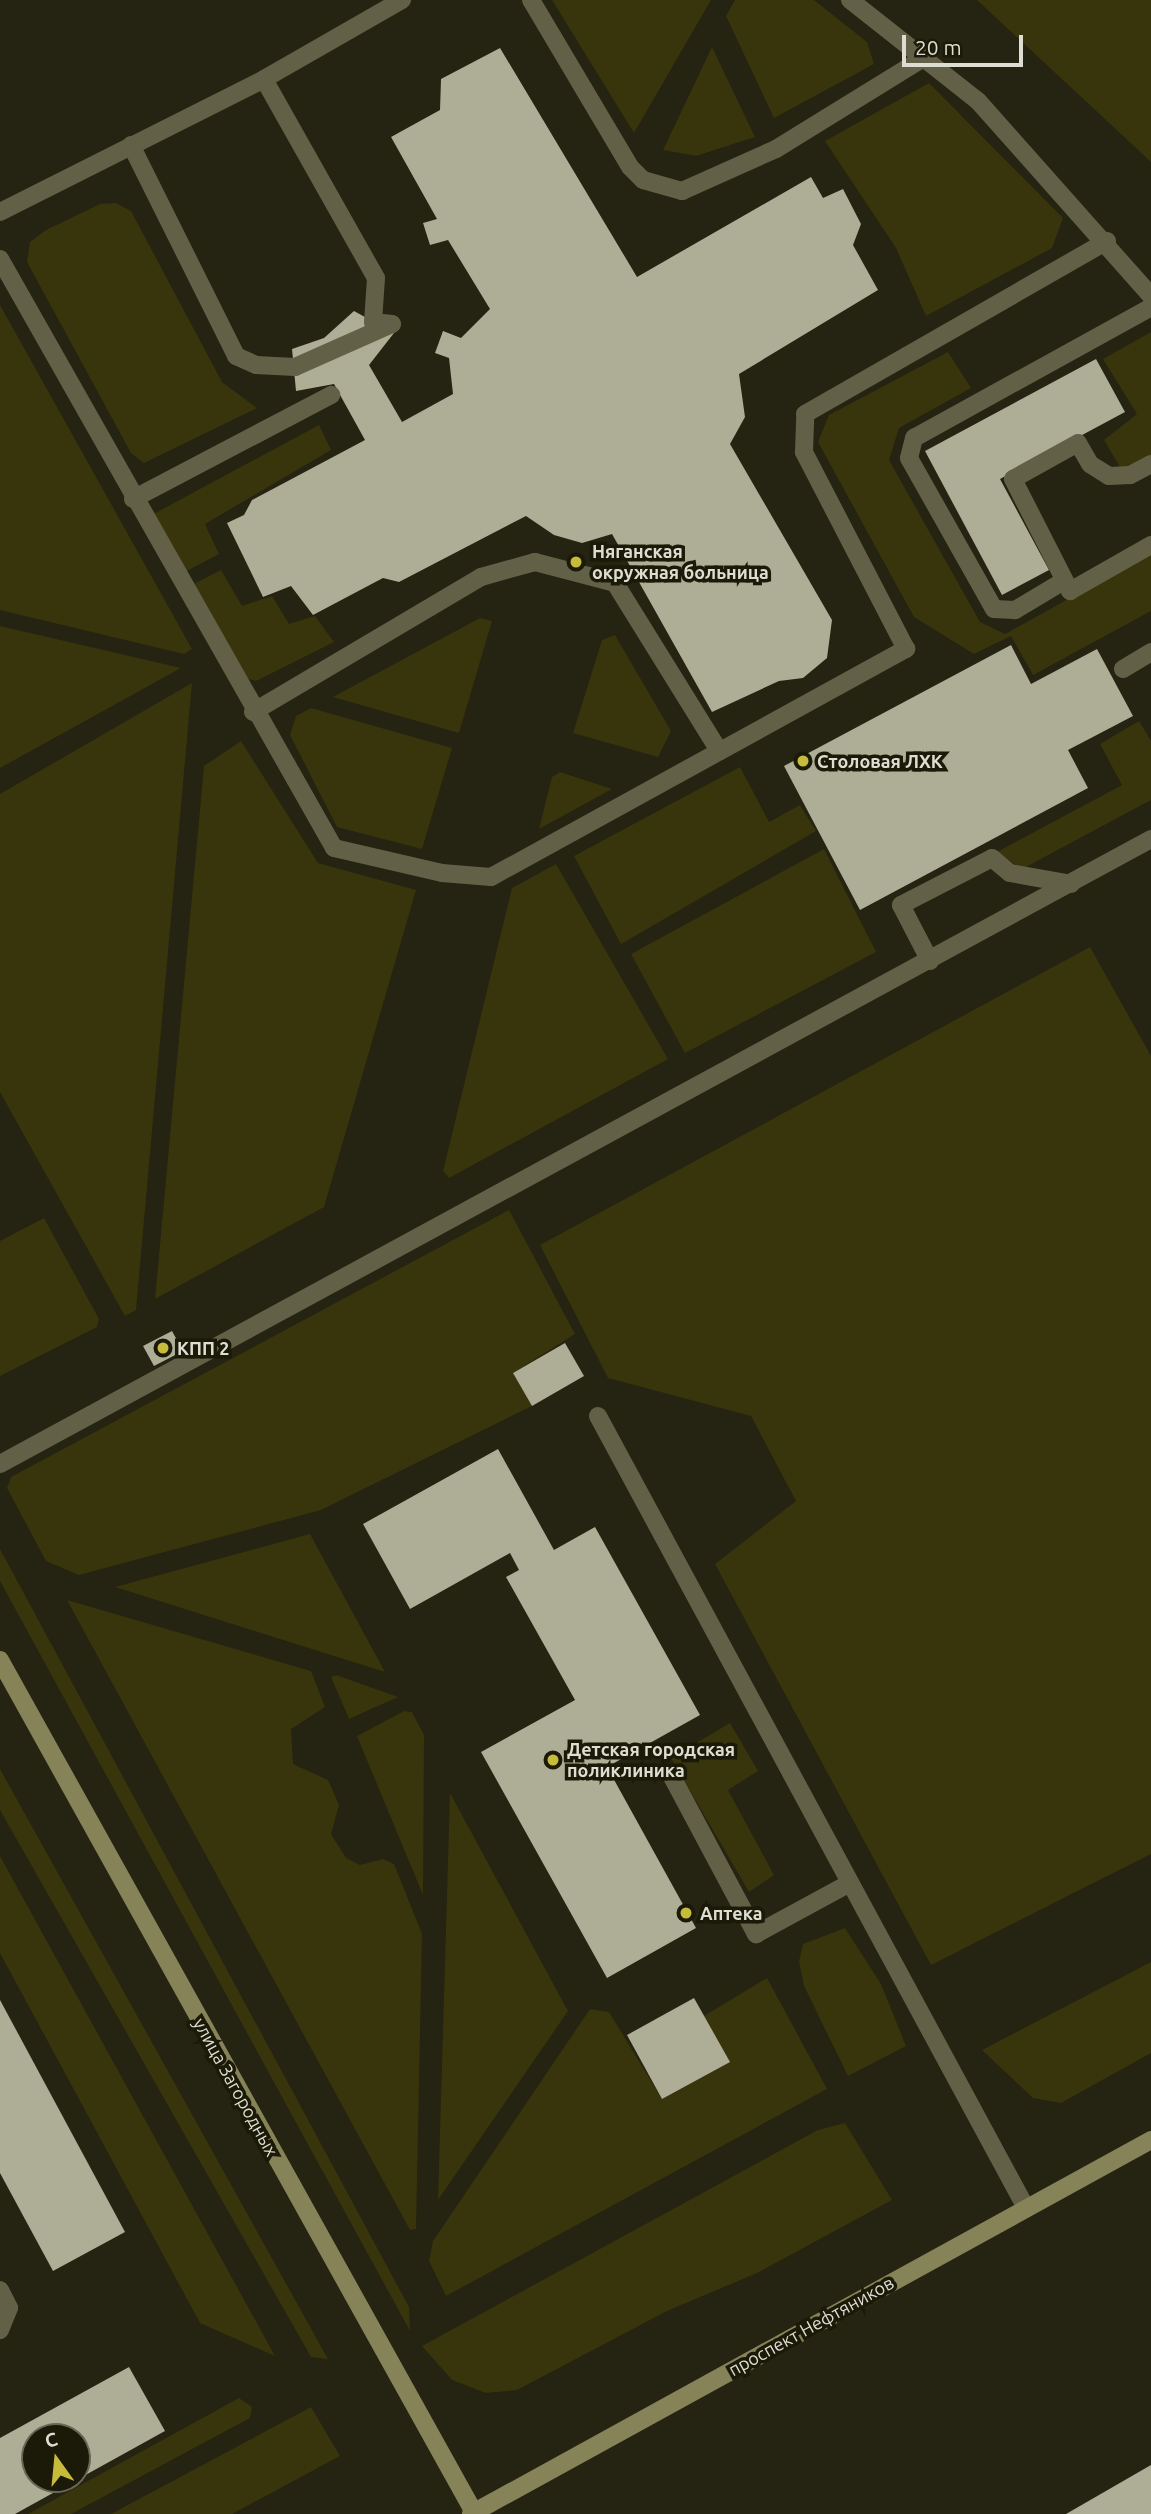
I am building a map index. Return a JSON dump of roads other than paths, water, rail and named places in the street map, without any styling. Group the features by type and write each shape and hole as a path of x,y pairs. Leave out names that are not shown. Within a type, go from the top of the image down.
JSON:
{"main road":[{"name":"улица Загородных","path":"0,1660 473,2513"},
{"name":"проспект Нефтяников","path":"473,2513 1151,2140"}],"lane":[{"path":"0,212 264,79 402,0"},
{"path":"531,0 630,167 643,180 682,191 776,149 925,57"},
{"path":"850,0 978,101 1107,241 1151,296"},
{"path":"131,145 236,356 275,369 295,367 392,324 373,322 376,278 264,79"},
{"path":"0,259 253,712 334,848 442,873 491,877 906,649 804,452 805,414 1107,241"},
{"path":"1062,582 1015,610 994,609 909,458 914,438 1151,307"},
{"path":"134,499 331,395"},
{"path":"1151,464 1130,475 1110,476 1090,464 1078,443 1013,479 1062,582 1070,591 1151,545"},
{"path":"253,712 481,576 535,562 615,583 719,751"},
{"path":"1123,669 1151,652"},
{"path":"0,1464 1151,839"},
{"path":"930,961 901,905 992,858 1010,873 1071,884"},
{"path":"598,1416 848,1884 1026,2208"},
{"path":"670,1773 756,1934 848,1884"},
{"path":"0,2290 9,2308 0,2330"}],"place":[{"name":"Няганская окружная больница","path":"576,562"},
{"name":"Столовая ЛХК","path":"803,761"},
{"name":"КПП 2","path":"163,1348"},
{"name":"Детская городская поликлиника","path":"553,1760"},
{"name":"Аптека","path":"686,1913"}]}
